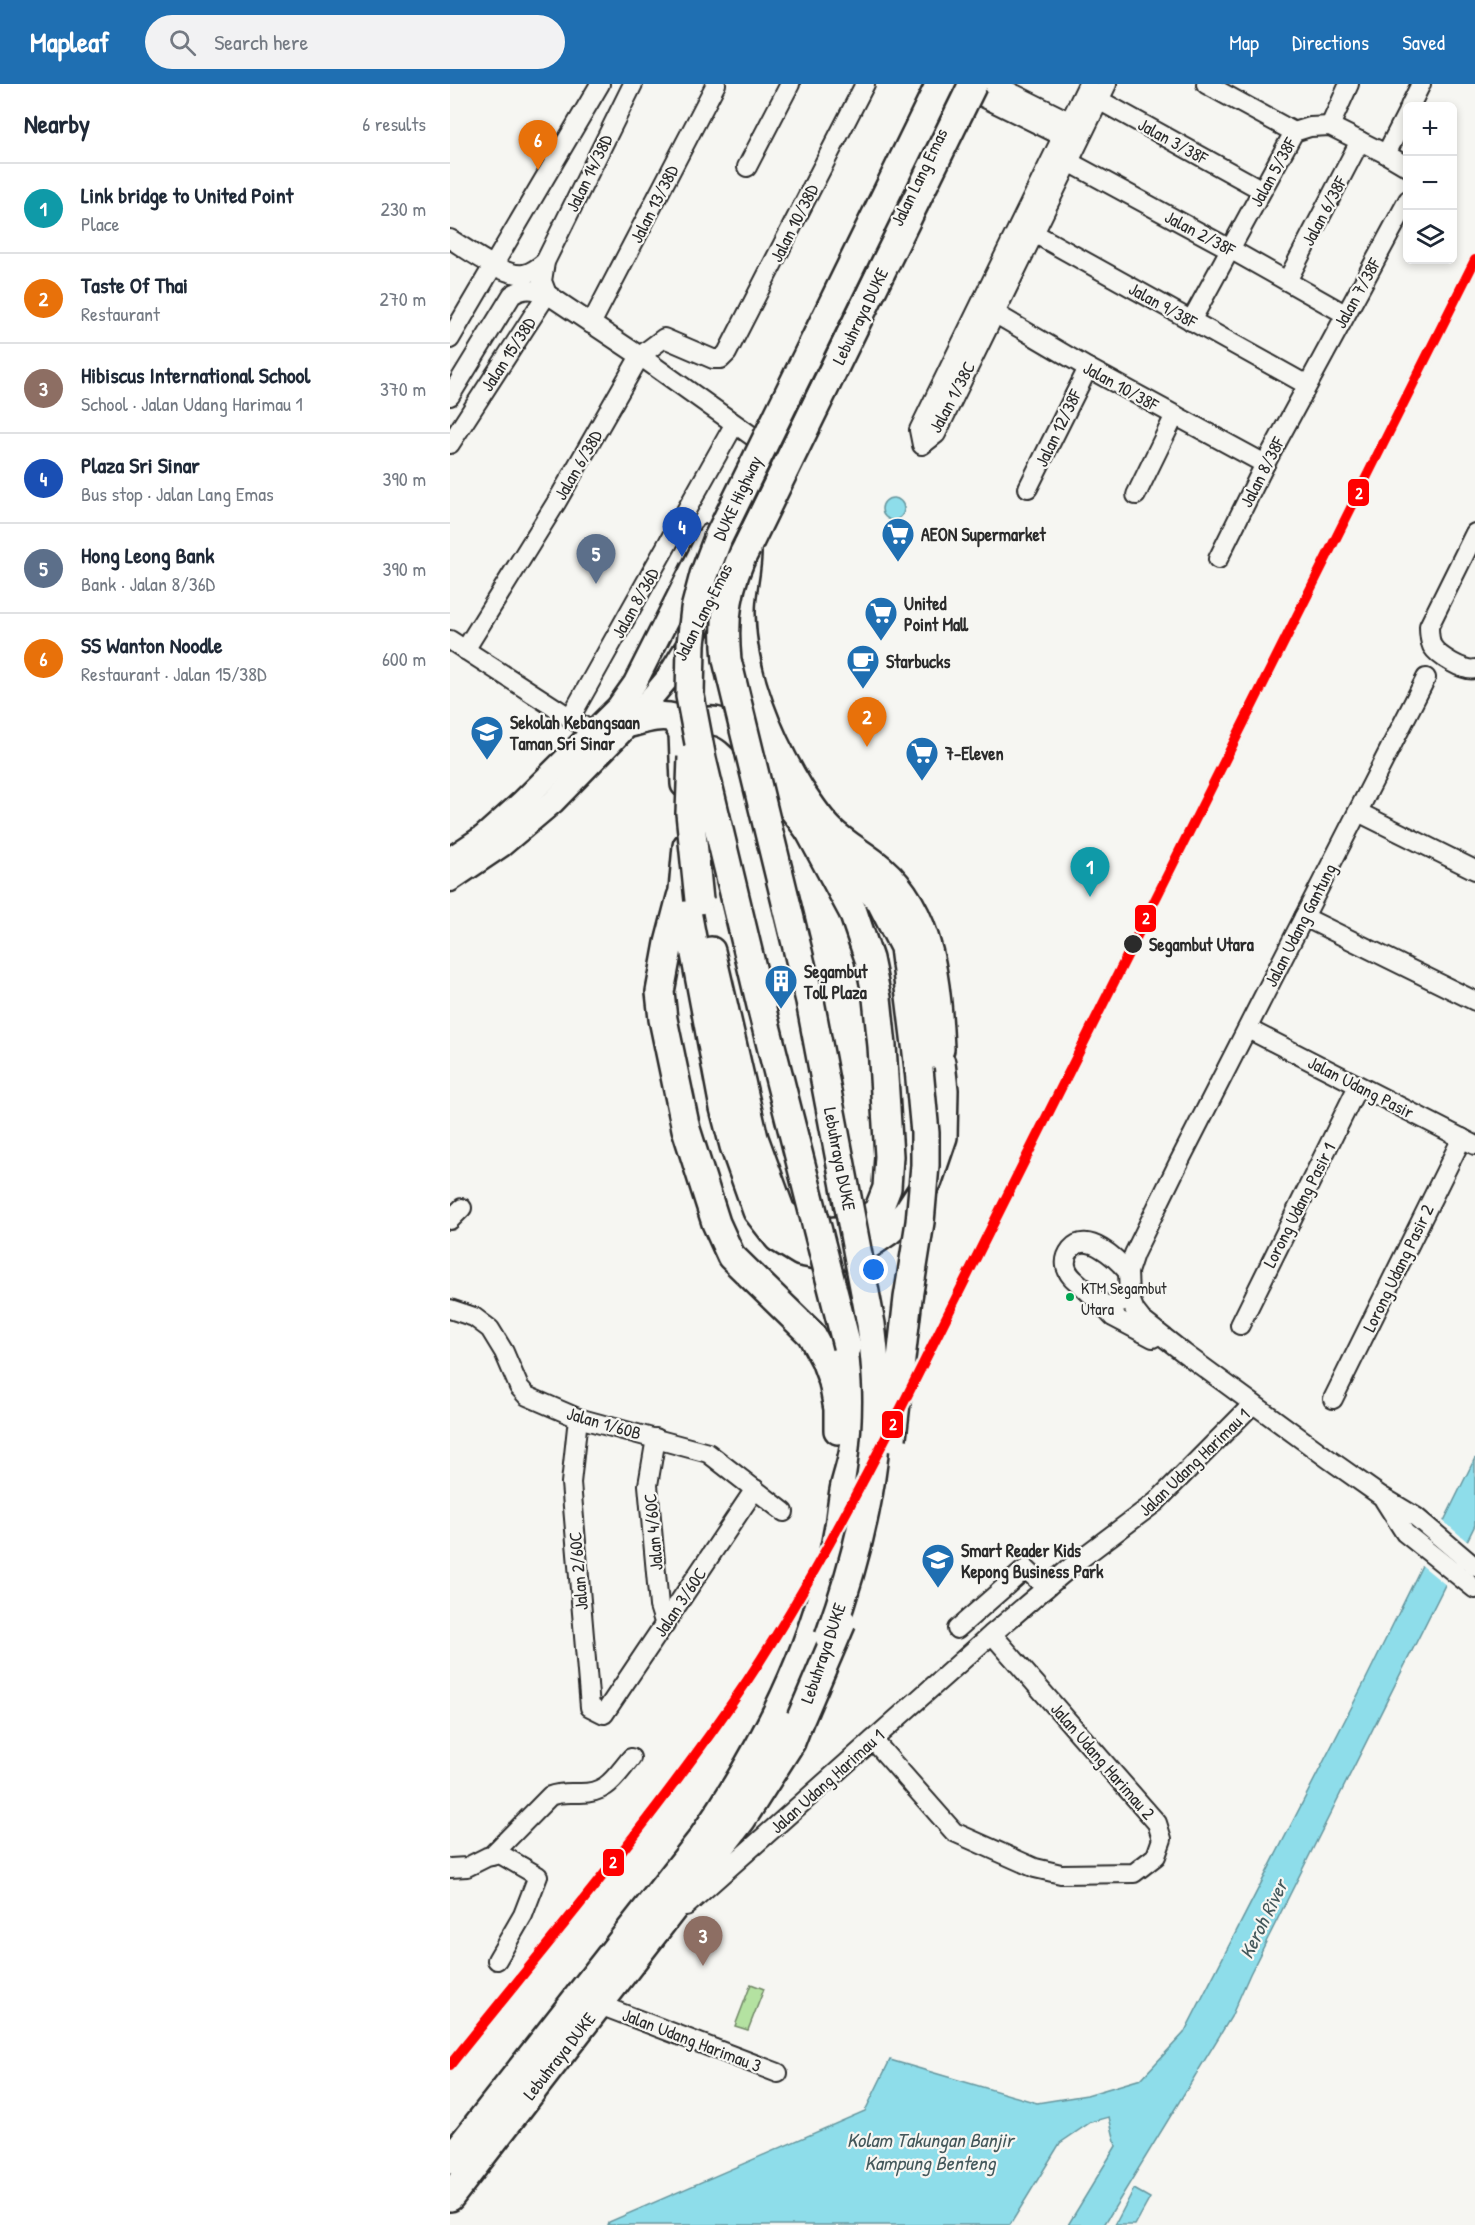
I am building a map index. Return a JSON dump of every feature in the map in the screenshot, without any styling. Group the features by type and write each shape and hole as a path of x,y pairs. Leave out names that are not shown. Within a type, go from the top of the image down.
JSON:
{"highway":[{"name":"Lebuhraya DUKE","path":"450,2197 742,1819 791,1742 842,1602 868,1497 875,1448 877,1401 871,1324 810,1001 727,660 724,631 734,576 949,87"},
{"name":"DUKE Highway","path":"845,1484 852,1466 855,1439 854,1389 847,1346 763,1014 702,759 690,696 691,644 695,609 704,575 718,538 949,87"},
{"path":"630,723 666,716 674,718 683,733 687,849 704,1008 731,1137 757,1211 778,1238 801,1252 827,1257 855,1254 890,1230 907,1213 928,1181 943,1137 944,1090 939,1023 929,956 915,912 899,888 882,870 830,830 800,790 778,748 760,707 747,660 741,617 741,593 748,558 747,547"},
{"path":"726,566 715,613 714,659 719,682 752,749"},
{"path":"690,696 693,746 690,813 691,895 754,1138 782,1212 798,1226 817,1233 855,1229 878,1211 887,1188 889,1156 882,1046 877,998 869,959 853,912 809,830"},
{"path":"684,752 691,733 706,722 728,723 744,737 772,782 809,830 880,900 904,947 919,1070 925,1133 925,1165 920,1222 898,1372 887,1481 876,1529 855,1587 801,1718"},
{"path":"691,895 669,943 660,992 663,1019 686,1129 716,1223 731,1256 811,1334 825,1360 833,1382 838,1409 840,1473 845,1484"},
{"name":"Lebuhraya DUKE","path":"450,2160 701,1840 753,1761 792,1682 819,1607 838,1528 845,1484"}],"main road":[{"name":"Jalan Lang Emas","path":"450,859 490,831 594,733 618,707 635,683 669,618 694,563 949,87"},
{"name":"Jalan Lang Emas","path":"450,880 502,845 546,808 630,723 673,669 697,630 726,566 841,337 949,87"}],"street":[{"path":"450,339 498,267 600,84"},
{"name":"Jalan 14/38D","path":"547,294 542,282 545,262 633,84"},
{"name":"Jalan 13/38D","path":"591,324 716,84"},
{"path":"747,167 790,84"},
{"name":"Jalan 10/38D","path":"721,359 727,353 865,84"},
{"path":"994,84 1065,129"},
{"path":"1206,84 1294,132"},
{"path":"1349,84 1330,126 1403,165"},
{"path":"1412,102 1421,84"},
{"path":"949,87 1065,129"},
{"name":"Jalan 1/38C","path":"1061,158 1065,129 1094,90"},
{"name":"Jalan 1/38C","path":"987,308 936,434 922,445 919,430 987,308 1094,90"},
{"name":"Jalan 3/38F","path":"1094,90 1262,190"},
{"path":"1386,154 1403,119"},
{"name":"Jalan 5/38F","path":"1191,321 1294,132 1310,127 1330,126"},
{"name":"Jalan 6/38F","path":"1287,281 1360,141"},
{"name":"Jalan 2/38F","path":"1061,158 1345,314"},
{"name":"Jalan 7/38F","path":"1307,385 1403,207"},
{"name":"Jalan 9/38F","path":"1026,228 1307,385"},
{"path":"450,239 498,267 517,274 526,274 545,262"},
{"path":"450,396 512,295 512,282 498,267"},
{"path":"512,295 525,289 547,294 640,356 759,441"},
{"name":"Jalan 15/38D","path":"450,444 547,294"},
{"name":"Jalan 10/38F","path":"987,308 1088,368 1265,464"},
{"name":"Jalan 6/38D","path":"458,645 556,503 640,356 664,338 713,358 721,359"},
{"name":"Jalan 12/38F","path":"1028,488 1088,368"},
{"name":"Jalan 8/38F","path":"1218,559 1307,385"},
{"path":"1136,495 1175,415"},
{"name":"Jalan 8/36D","path":"570,718 734,425"},
{"path":"1475,533 1429,626 1429,637 1433,648 1462,669 1475,669"},
{"path":"458,645 594,733"},
{"name":"Jalan Udang Gantung","path":"1128,1272 1134,1254 1174,1173 1426,678"},
{"path":"1358,812 1475,870"},
{"path":"1304,917 1475,1001"},
{"name":"Jalan Udang Pasir","path":"1248,1029 1468,1141"},
{"name":"Lorong Udang Pasir 1","path":"1239,1324 1358,1086"},
{"name":"Lorong Udang Pasir 2","path":"1333,1399 1468,1141"},
{"path":"1184,1353 1113,1317 1069,1275 1065,1262 1070,1250 1081,1242 1094,1243 1128,1272 1129,1296 1135,1311 1142,1320 1253,1404 1381,1496 1416,1517 1475,1567"},
{"path":"1098,1301 1104,1305 1118,1305 1129,1296"},
{"name":"Jalan 1/60B","path":"450,1309 474,1317 490,1329 504,1352 519,1388 527,1396 578,1418 708,1453 784,1512"},
{"name":"Jalan Udang Harimau 1","path":"450,2204 684,1908 992,1634 1079,1560 1156,1502 1253,1404"},
{"name":"Jalan 2/60C","path":"578,1418 571,1483 590,1707 604,1714"},
{"name":"Jalan 4/60C","path":"656,1438 648,1485 659,1606 665,1625"},
{"name":"Jalan 3/60C","path":"604,1714 755,1489"},
{"path":"1381,1496 1405,1533 1475,1589"},
{"path":"957,1629 1026,1569 1046,1588"},
{"name":"Jalan Udang Harimau 2","path":"873,1740 954,1832 1035,1868 1061,1874 1134,1873 1156,1856 1162,1839 1157,1823 992,1634"},
{"path":"450,1868 471,1866 491,1856 550,1796 559,1792 599,1792 631,1758"},
{"path":"491,1856 503,1855 538,1876 523,1915 497,1960"},
{"name":"Jalan Udang Harimau 3","path":"605,2007 778,2073"}],"green space":[{"path":"751,1984 764,1989 748,2030 735,2026"}],"water":[{"path":"893,498 901,501 904,509 901,517 893,520 885,517 882,509 885,501"},
{"path":"1475,1458 1475,1525 1250,1974 1231,2017 1104,2225 1068,2225 1116,2146 1109,2117 1091,2122 1060,2143 1010,2225 608,2225 609,2222 865,2111 890,2060 1037,2103 1087,2095 1141,2079 1184,2033 1365,1681"},
{"path":"1134,2189 1150,2198 1135,2225 1115,2225"}],"pier":[{"path":"1441,1519 1469,1543 1447,1586 1419,1563"}],"rail line":[{"name":"2","path":"450,2065 603,1876 677,1780 747,1681 809,1580 901,1408 1475,260"}],"place":[{"name":"SS Wanton Noodle","path":"538,170"},
{"name":"Plaza Sri Sinar","path":"682,557"},
{"name":"AEON Supermarket","path":"898,563"},
{"name":"Hong Leong Bank","path":"596,584"},
{"name":"United Point Mall","path":"881,642"},
{"name":"Starbucks","path":"863,690"},
{"name":"Taste Of Thai","path":"867,747"},
{"name":"Sekolah Kebangsaan Taman Sri Sinar","path":"487,761"},
{"name":"7-Eleven","path":"922,782"},
{"name":"Link bridge to United Point","path":"1090,897"},
{"name":"Segambut Utara","path":"1133,944"},
{"name":"Segambut Toll Plaza","path":"781,1010"},
{"name":"KTM Segambut Utara","path":"1070,1297"},
{"name":"Smart Reader Kids Kepong Business Park","path":"938,1589"},
{"name":"Hibiscus International School","path":"703,1966"}],"water label":[{"name":"Keroh River","path":"1263,1919"},
{"name":"Kolam Takungan Banjir Kampung Benteng","path":"930,2150"}]}
